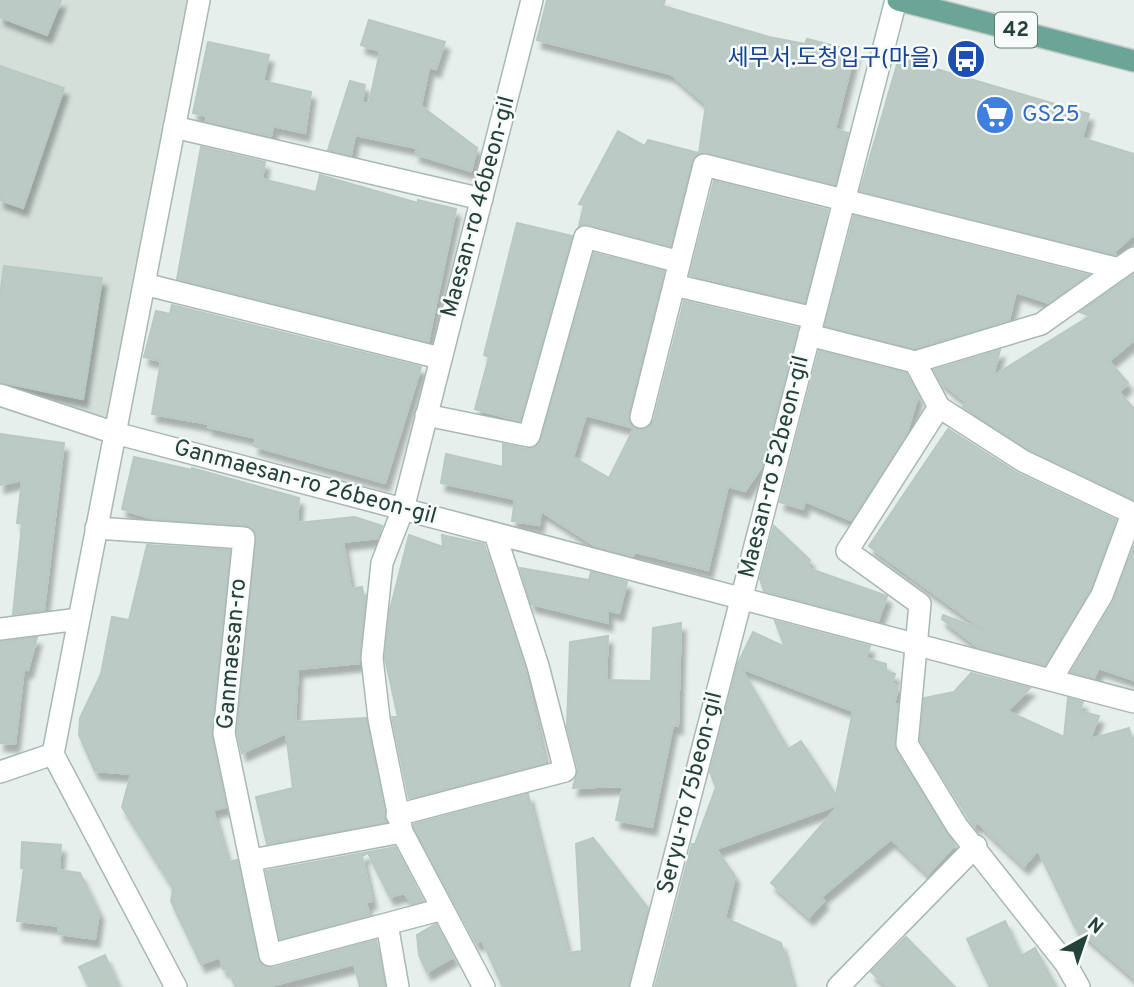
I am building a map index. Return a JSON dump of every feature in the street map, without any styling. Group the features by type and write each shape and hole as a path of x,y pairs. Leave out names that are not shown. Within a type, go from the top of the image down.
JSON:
{"main road":[{"name":"42","path":"897,0 1134,61"}],"street":[{"path":"176,987 52,754 199,0"},
{"name":"Maesan-ro 46beon-gil","path":"484,987 400,823 372,658 382,563 402,509 532,0"},
{"name":"Maesan-ro 52beon-gil","path":"741,599 897,0"},
{"path":"174,127 482,199"},
{"path":"640,417 704,165 1127,264"},
{"path":"426,415 529,436 585,237 680,262"},
{"path":"1051,680 1102,595 1133,514 1023,461 939,407 915,362 1041,324 1127,264"},
{"path":"144,284 440,358"},
{"name":"Maesan-ro 52beon-gil","path":"674,285 915,362"},
{"name":"Ganmaesan-ro 26beon-gil","path":"0,395 115,433 1134,702"},
{"path":"939,407 847,551 920,604 907,744 957,825 1066,964 1079,987"},
{"name":"Ganmaesan-ro","path":"96,528 244,538 224,733 270,955 387,924"},
{"path":"252,860 400,823 565,771 538,666 495,534"},
{"name":"Seryu-ro 75beon-gil","path":"641,987 741,599"},
{"path":"0,629 79,619"},
{"path":"0,772 52,754"},
{"path":"838,987 976,846"},
{"path":"398,987 387,924 443,909"}],"shaded area":[{"path":"0,0 191,0 110,425 0,391"}],"building":[{"path":"0,0 61,0 47,35 0,17"},
{"path":"547,0 665,0 663,6 769,37 805,44 807,39 855,51 835,129 848,133 835,184 699,153 706,104 671,74 537,40"},
{"path":"369,20 445,42 436,69 429,67 421,106 477,148 471,171 415,154 417,148 355,135 351,155 328,150 350,81 365,85 362,103 369,104 380,51 361,45"},
{"path":"208,42 269,55 263,81 311,92 305,133 273,126 271,136 206,121 207,116 193,113"},
{"path":"899,58 1089,114 1082,138 1134,154 1134,234 1114,252 1116,255 860,191"},
{"path":"0,66 64,88 23,208 0,200"},
{"path":"618,131 645,146 648,140 699,153 691,162 670,246 588,224 579,226 584,205 579,204"},
{"path":"201,147 265,162 262,179 316,192 320,175 418,203 418,200 456,209 428,342 177,279"},
{"path":"714,181 828,210 804,302 690,275"},
{"path":"854,216 1088,275 1049,303 1016,292 1009,320 915,348 825,326"},
{"path":"517,223 572,236 520,421 475,409 489,357 484,355"},
{"path":"594,253 664,271 628,414 629,421 637,429 645,429 654,420 684,301 798,328 762,466 745,491 728,486 708,570 635,552 633,556 597,547 541,511 539,525 512,521 515,499 441,483 446,454 503,467 503,444 527,449 539,445","holes":["586,415 634,428 609,478 573,457"]},
{"path":"4,266 102,278 83,399 0,382 0,296"},
{"path":"1134,274 1134,340 1109,361 1128,383 1119,392 1134,409 1134,499 1029,450 963,407 966,402 940,381 934,370 1000,350 993,376 1090,316 1080,312"},
{"path":"172,305 421,367 385,483 254,446 256,438 208,427 209,424 152,414 161,361 144,357 156,311 170,314"},
{"path":"819,351 906,373 918,396 907,432 851,520 805,501 803,509 780,502"},
{"path":"948,429 1017,473 1116,520 1090,589 1045,665 978,647 942,619 943,615 984,630 869,546"},
{"path":"0,434 64,443 44,610 13,614 22,524 17,523 22,480 0,485"},
{"path":"134,457 192,468 299,498 297,523 355,517 382,526 378,538 343,542 351,589 362,587 365,602 359,663 298,669 295,722 366,718 386,822 267,844 256,797 293,788 286,733 242,753 237,732 256,533 245,525 153,519 122,509"},
{"path":"774,526 810,560 808,568 887,596 878,621 764,591 760,579"},
{"path":"409,535 443,547 442,535 484,544 525,670 545,763 409,798 392,717 398,717 385,658 390,610"},
{"path":"147,545 230,550 211,732 226,807 213,810 228,862 237,860 260,963 273,968 376,940 385,987 360,987 354,964 267,987 236,987 227,968 223,969 220,957 201,964 171,901 173,888 122,807 131,774 95,771 79,735 80,718 101,674 112,617 129,620"},
{"path":"1134,546 1134,680 1099,668 1094,678 1071,672 1113,602"},
{"path":"520,568 589,580 591,572 627,582 619,613 608,610 608,623 531,604"},
{"path":"775,621 870,646 866,658 886,664 886,671 895,674 892,683 898,686 894,705 898,704 895,750 955,845 928,874 891,839 821,897 824,901 809,917 771,883 840,804 716,849 735,876 725,918 781,943 793,987 655,987 692,844 695,844 716,787 710,772 738,663 753,632 785,647","holes":["741,668 853,711 836,795 801,741 788,749"]},
{"path":"681,623 678,726 673,725 652,827 616,820 623,786 573,788 578,768 567,727 570,642 608,636 606,680 651,681 653,628"},
{"path":"37,637 28,670 24,669 15,744 0,743 0,642"},
{"path":"971,673 1030,688 1007,711 1064,737 1068,698 1083,702 1079,711 1099,716 1090,739 1129,728 1134,747 1134,978 1075,927 1038,850 1024,866 977,822 974,826 920,741 924,698 954,692"},
{"path":"528,794 568,953 582,951 576,844 593,838 648,908 628,987 503,987 482,940 476,943 414,828 414,824"},
{"path":"22,842 61,845 59,870 80,873 99,913 95,939 58,934 59,926 17,921 24,868 21,868"},
{"path":"395,847 423,901 412,904 404,893 390,897 368,853 362,856 372,901 366,902 369,915 280,939 266,871"},
{"path":"1005,921 1021,956 1035,948 1056,987 990,987 967,939"},
{"path":"436,924 453,957 427,972 419,955 417,935"},
{"path":"906,937 955,987 888,987 871,972"},
{"path":"105,955 119,987 89,987 79,967"}],"place":[{"name":"세무서.도청입구(마을)","path":"966,59"},
{"name":"GS25","path":"995,115"}]}
